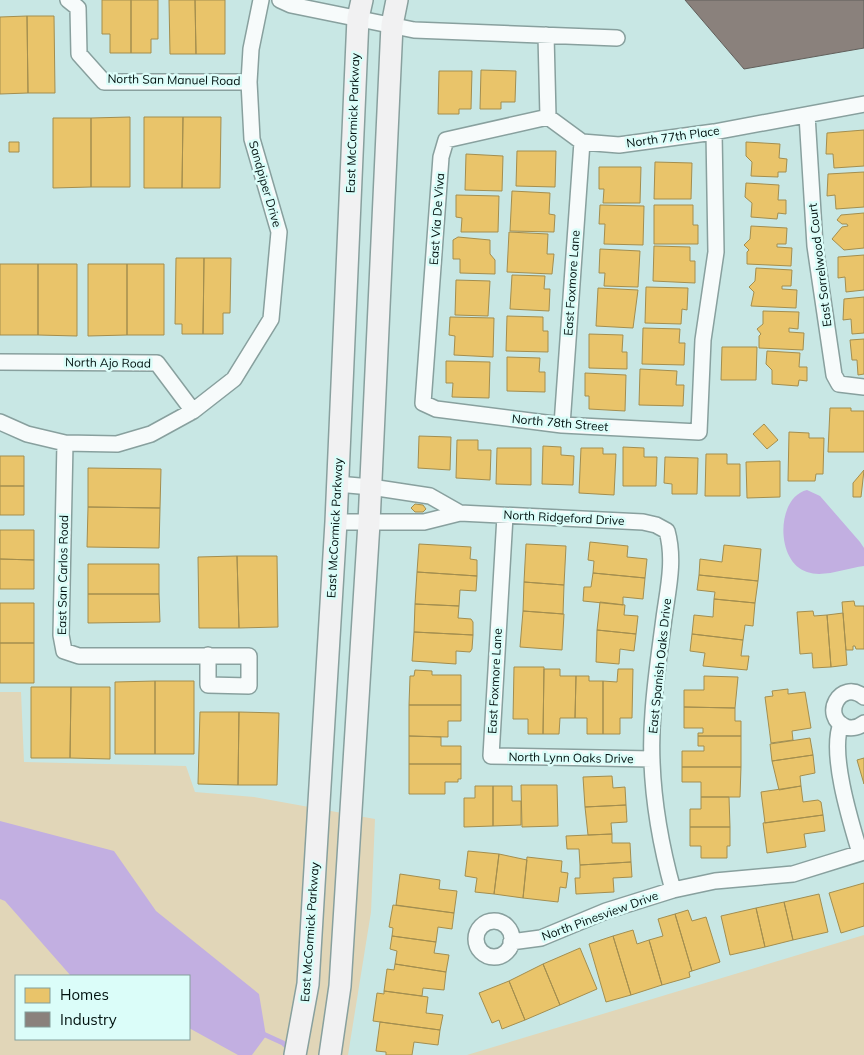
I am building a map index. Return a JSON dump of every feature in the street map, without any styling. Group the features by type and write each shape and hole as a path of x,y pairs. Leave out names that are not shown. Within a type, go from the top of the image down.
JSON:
{"main road":[{"path":"330,1055 340,986 371,487 392,25 398,0"},
{"name":"East McCormick Parkway","path":"295,1055 308,984 336,522 360,9"}],"street":[{"name":"North San Manuel Road","path":"68,0 78,8 79,54 104,82 249,82"},
{"name":"Sandpiper Drive","path":"0,422 27,434 64,443 117,444 151,434 193,411 234,379 271,319 278,232 252,139 249,82 251,49 261,0"},
{"path":"280,0 291,5 360,9 392,25 446,33 617,38"},
{"path":"546,35 548,117 582,142"},
{"name":"North 77th Place","path":"582,142 619,145 714,132 864,104"},
{"name":"East Sorrelwood Court","path":"807,115 815,246 833,366 839,384 864,387"},
{"name":"East Via De Viva","path":"424,402 441,157 446,140 548,117"},
{"name":"North 78th Street","path":"424,402 436,409 562,425 699,432 702,340 716,252 714,132"},
{"name":"East Foxmore Lane","path":"562,425 582,142"},
{"name":"North Ajo Road","path":"0,362 157,363 193,411"},
{"name":"East San Carlos Road","path":"64,443 61,635 64,651 78,656 208,655"},
{"name":"North Ridgeford Drive","path":"337,484 430,496 460,513"},
{"name":"North Ridgeford Drive","path":"336,522 424,522 460,513 643,522 656,524 667,531"},
{"name":"East Foxmore Lane","path":"491,756 505,516"},
{"name":"East Spanish Oaks Drive","path":"667,531 671,545 672,564 656,686 652,759 659,834 673,890"},
{"path":"864,697 852,692 846,692 838,698 834,710 835,716 841,724 855,728 864,723"},
{"path":"841,724 837,742 846,804 862,852"},
{"name":"North Lynn Oaks Drive","path":"491,756 652,759"},
{"name":"North Pinesview Drive","path":"511,942 541,938 606,911 673,890 715,881 793,874 862,852"}],"shaded area":[{"path":"807,490 820,496 860,542 864,548 864,566 814,574 797,566 789,556 783,530 785,516 789,504 797,495"},
{"path":"0,692 21,692 24,762 186,766 195,792 254,797 375,819 371,912 348,1055 0,1055"},
{"path":"0,821 114,851 156,911 259,994 266,1036 252,1055 238,1055 190,1029 190,975 70,975 5,901 0,899"},
{"path":"864,935 864,1055 467,1055"}],"building: Homes":[{"path":"102,0 131,0 131,53 110,53 110,34 102,34"},
{"path":"131,0 158,0 158,39 151,39 151,53 131,53"},
{"path":"169,0 195,0 196,54 170,54"},
{"path":"195,0 225,0 225,54 196,54"},
{"path":"27,16 54,16 55,93 28,93"},
{"path":"27,16 28,93 0,94 0,17"},
{"path":"481,70 516,71 515,102 501,102 501,109 480,109"},
{"path":"439,71 472,71 471,109 459,109 459,114 438,114"},
{"path":"130,117 130,187 91,187 91,118"},
{"path":"144,117 183,117 182,188 144,188"},
{"path":"183,117 221,117 220,188 182,188"},
{"path":"53,118 91,118 91,187 53,188"},
{"path":"864,130 864,166 834,168 833,154 826,154 827,133"},
{"path":"9,142 19,142 19,152 9,152"},
{"path":"746,142 780,144 779,158 787,159 786,172 778,172 778,177 751,176 752,162 746,156"},
{"path":"517,151 556,151 555,187 516,186"},
{"path":"466,154 503,156 502,191 465,190"},
{"path":"655,162 692,163 691,199 654,199"},
{"path":"599,167 641,167 640,203 603,203 604,189 599,189"},
{"path":"864,172 864,207 836,209 835,195 827,196 828,174"},
{"path":"746,183 779,185 778,200 786,200 786,214 778,213 777,219 751,217 752,203 745,197"},
{"path":"512,191 550,193 549,214 555,215 554,232 510,231"},
{"path":"456,195 499,196 498,232 461,232 462,218 456,217"},
{"path":"600,205 644,206 643,245 604,244 605,224 599,224"},
{"path":"654,205 693,205 693,225 698,225 698,244 654,244"},
{"path":"864,213 864,248 844,250 832,239 842,227 848,226 837,220 841,215"},
{"path":"751,226 787,228 786,244 777,244 777,247 792,248 791,266 747,264 747,252 749,250 744,245 750,239"},
{"path":"509,232 548,234 547,254 554,254 552,274 507,272"},
{"path":"458,237 490,240 490,254 495,260 495,274 460,273 460,259 453,259 453,240"},
{"path":"654,246 690,247 690,261 695,261 695,283 653,281"},
{"path":"600,249 640,251 638,287 604,286 605,273 599,273"},
{"path":"864,255 864,290 846,292 845,277 838,278 838,257"},
{"path":"176,258 204,258 203,334 182,334 182,324 175,324"},
{"path":"204,258 231,258 230,313 223,313 223,334 203,334"},
{"path":"0,264 38,264 38,335 0,335"},
{"path":"38,264 77,264 77,336 38,335"},
{"path":"88,264 127,264 127,335 88,336"},
{"path":"127,264 164,264 164,335 127,335"},
{"path":"756,268 792,270 791,286 782,286 782,289 797,290 796,308 751,306 754,292 749,287 755,281"},
{"path":"512,275 545,276 544,289 550,289 549,311 510,309"},
{"path":"456,280 490,281 488,316 455,315"},
{"path":"646,287 688,288 687,310 682,309 681,324 645,323"},
{"path":"598,288 638,290 633,328 596,326"},
{"path":"864,297 864,333 852,334 851,319 843,320 844,299"},
{"path":"763,311 799,312 798,329 789,328 789,332 804,333 803,350 759,348 759,336 761,334 757,329 763,324"},
{"path":"507,316 543,317 543,331 548,331 548,352 506,351"},
{"path":"450,317 494,318 493,357 454,355 455,336 449,335"},
{"path":"643,328 680,329 679,343 685,343 684,365 642,364"},
{"path":"589,334 623,335 622,352 627,352 627,369 589,368"},
{"path":"864,339 864,374 858,375 857,360 852,360 850,340"},
{"path":"722,347 757,347 756,380 721,380"},
{"path":"767,351 800,353 799,367 807,367 807,381 799,380 798,386 772,384 772,370 766,364"},
{"path":"507,357 540,358 539,372 545,372 545,392 507,391"},
{"path":"446,361 490,362 489,398 452,397 453,383 446,383"},
{"path":"640,369 677,371 676,385 684,385 683,406 639,405"},
{"path":"585,373 626,375 625,411 589,409 589,396 585,396"},
{"path":"830,408 851,408 851,411 864,411 864,452 828,452"},
{"path":"764,424 778,440 767,449 753,434"},
{"path":"789,432 809,433 809,438 824,438 823,474 816,474 815,481 788,481"},
{"path":"419,436 451,437 450,470 418,468"},
{"path":"457,440 478,440 478,450 491,450 490,480 456,478"},
{"path":"543,446 561,447 561,455 574,456 573,485 542,484"},
{"path":"623,447 644,448 644,457 657,457 656,486 623,486"},
{"path":"497,448 531,448 531,485 496,484"},
{"path":"581,448 603,448 603,454 616,454 614,495 579,493"},
{"path":"706,454 727,454 727,464 740,464 740,496 705,496"},
{"path":"0,456 24,456 24,486 0,486"},
{"path":"665,457 698,458 697,494 672,494 672,484 664,483"},
{"path":"780,461 780,497 747,498 746,462"},
{"path":"88,468 161,469 160,508 88,507"},
{"path":"864,470 861,497 853,497 853,483"},
{"path":"0,486 24,486 24,515 0,515"},
{"path":"415,504 423,505 426,509 423,512 415,512 411,508"},
{"path":"88,507 160,508 159,548 87,547"},
{"path":"0,530 34,530 34,560 0,559"},
{"path":"590,542 628,546 627,557 647,559 645,578 593,573 594,561 588,560"},
{"path":"419,544 471,547 470,559 477,560 477,576 417,572"},
{"path":"526,544 566,546 564,585 524,582"},
{"path":"724,545 761,549 758,581 699,575 700,559 722,562"},
{"path":"237,556 239,628 199,628 198,557"},
{"path":"237,556 277,556 278,627 239,628"},
{"path":"0,559 34,560 34,589 0,589"},
{"path":"88,564 159,564 159,594 88,594"},
{"path":"417,572 477,576 476,591 460,590 459,606 415,604"},
{"path":"593,573 645,578 643,599 623,597 623,605 583,601 584,587 591,587"},
{"path":"699,575 758,581 755,603 714,599 715,592 697,590"},
{"path":"524,582 564,585 563,614 523,611"},
{"path":"88,594 159,594 160,622 88,623"},
{"path":"714,599 755,603 753,626 745,625 743,640 692,634 694,615 713,617"},
{"path":"854,601 855,606 864,606 864,649 856,649 853,646 853,650 846,650 842,602"},
{"path":"600,602 625,605 624,615 638,616 636,634 597,630"},
{"path":"0,603 34,603 34,643 0,643"},
{"path":"415,604 459,606 458,618 471,619 473,622 473,635 414,632"},
{"path":"523,611 564,614 562,650 520,647"},
{"path":"813,611 814,616 827,615 831,667 813,668 812,653 800,654 797,612"},
{"path":"843,613 847,665 831,667 827,615"},
{"path":"597,630 636,634 634,651 620,649 619,664 596,662"},
{"path":"414,632 473,635 472,649 470,652 456,651 456,664 412,661"},
{"path":"692,634 743,640 741,656 749,656 747,670 703,666 705,653 690,651"},
{"path":"0,643 34,643 34,683 0,683"},
{"path":"514,667 544,667 543,734 528,734 528,719 513,719"},
{"path":"544,669 560,669 560,676 576,676 575,718 560,718 559,734 543,734"},
{"path":"618,669 633,669 632,718 620,718 620,734 603,734 603,681 617,682"},
{"path":"415,670 432,671 432,675 461,675 461,705 409,705 410,676 414,676"},
{"path":"576,676 589,676 589,681 603,681 603,734 587,734 587,718 575,718"},
{"path":"704,676 738,677 735,708 684,707 684,690 704,690"},
{"path":"155,681 155,754 115,754 115,682"},
{"path":"155,681 194,681 194,754 155,754"},
{"path":"31,687 71,687 70,758 31,758"},
{"path":"71,687 110,687 110,759 70,758"},
{"path":"788,689 788,694 805,692 811,728 792,731 793,740 771,743 765,697 773,696 772,691"},
{"path":"409,705 461,705 461,721 448,721 448,737 409,736"},
{"path":"684,707 735,708 735,721 741,721 741,736 698,736 698,733 703,733 703,728 684,728"},
{"path":"200,712 239,712 238,785 198,784"},
{"path":"239,712 279,713 277,785 238,785"},
{"path":"409,736 441,737 441,746 461,746 461,764 409,764"},
{"path":"698,736 741,736 741,767 682,767 682,751 704,751 704,746 698,746"},
{"path":"810,738 813,755 772,761 770,744"},
{"path":"813,755 815,773 800,776 801,786 779,790 772,761"},
{"path":"864,758 864,784 857,760"},
{"path":"409,764 461,764 461,779 458,779 458,782 445,782 445,794 409,794"},
{"path":"682,767 741,767 740,797 701,797 701,782 682,782"},
{"path":"612,776 613,788 625,787 626,805 585,807 583,777"},
{"path":"521,785 557,785 558,826 522,827"},
{"path":"475,786 493,786 493,826 464,827 464,798 475,798"},
{"path":"493,786 512,786 512,801 521,801 521,825 493,826"},
{"path":"801,786 803,802 818,800 821,802 823,815 765,823 761,792"},
{"path":"701,797 729,797 730,827 690,827 690,809 701,809"},
{"path":"626,805 627,822 611,823 612,834 588,835 585,807"},
{"path":"823,815 825,831 804,834 806,847 767,853 763,823"},
{"path":"690,827 730,827 730,846 727,846 727,858 701,858 701,846 690,846"},
{"path":"612,834 612,843 630,843 631,862 580,865 579,849 567,849 566,836"},
{"path":"468,851 499,854 494,894 475,892 477,878 465,876"},
{"path":"499,854 527,860 523,898 494,894"},
{"path":"527,857 562,861 561,872 568,873 566,888 560,887 558,902 523,898"},
{"path":"631,862 632,877 613,878 614,892 576,894 575,878 580,878 580,865"},
{"path":"400,874 440,880 439,889 457,891 454,913 396,905"},
{"path":"864,883 864,926 841,933 829,893"},
{"path":"819,894 828,932 793,940 784,902"},
{"path":"784,902 793,940 765,947 756,908"},
{"path":"393,905 454,913 452,929 438,927 436,942 392,936 393,928 389,927"},
{"path":"756,908 765,947 730,955 721,916"},
{"path":"688,910 692,921 706,917 720,962 692,971 675,914"},
{"path":"675,914 692,971 689,972 690,977 662,985 649,940 663,936 658,919"},
{"path":"633,930 637,944 649,940 662,985 631,995 613,936"},
{"path":"392,936 436,942 434,953 449,955 446,972 395,964 397,951 390,949"},
{"path":"613,936 631,995 606,1002 589,944"},
{"path":"580,948 597,989 560,1005 543,964"},
{"path":"395,964 446,972 444,990 423,988 422,996 384,991 387,969 394,970"},
{"path":"543,964 560,1005 525,1020 509,981"},
{"path":"509,981 525,1020 502,1029 499,1020 492,1023 479,993"},
{"path":"384,991 428,997 426,1013 443,1015 440,1030 373,1021 377,993 384,994"},
{"path":"380,1022 440,1030 438,1045 414,1042 412,1055 386,1055 386,1052 376,1051"}],"building: Industry":[{"path":"685,0 864,0 864,48 744,69"}],"waterway":[{"path":"261,1033 283,1043 290,1050"}]}
